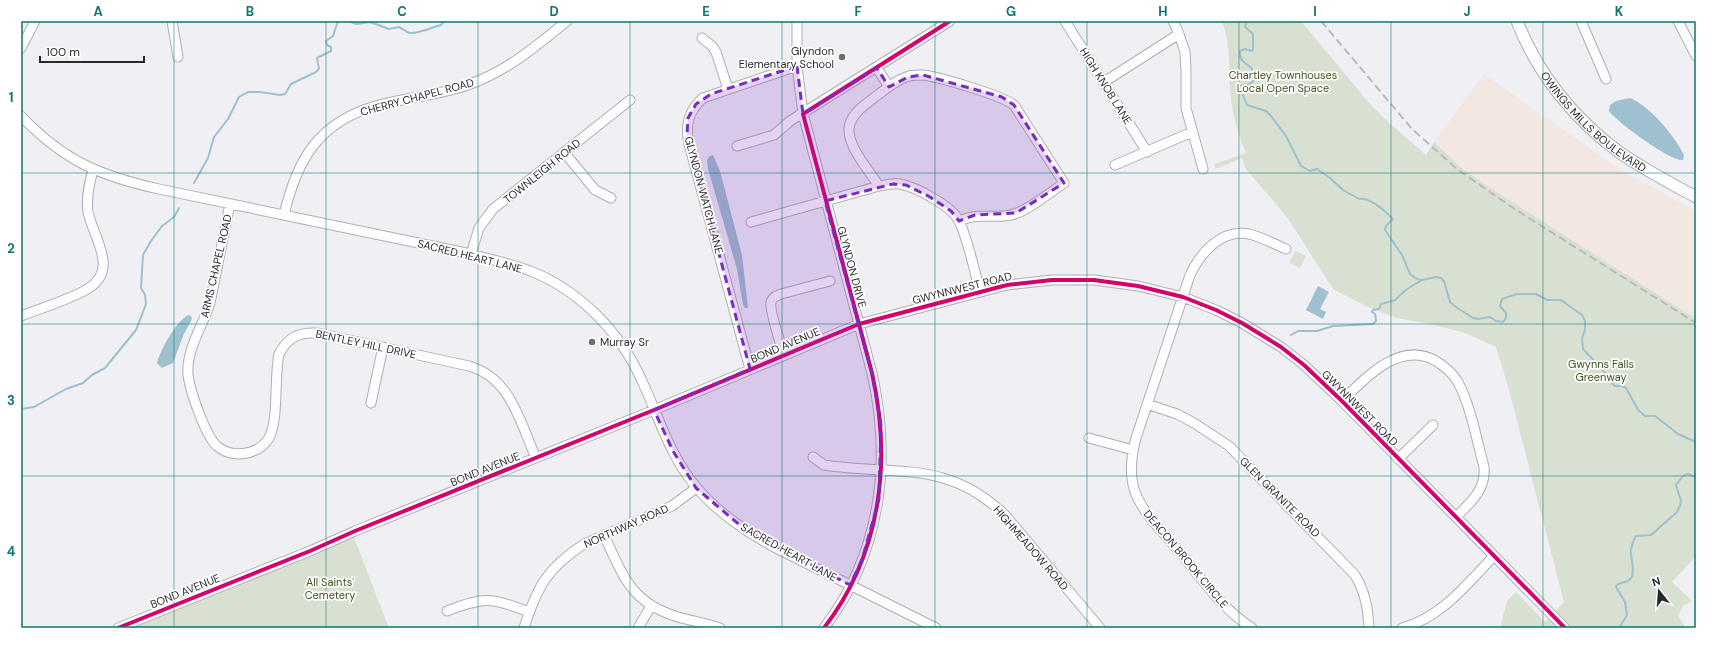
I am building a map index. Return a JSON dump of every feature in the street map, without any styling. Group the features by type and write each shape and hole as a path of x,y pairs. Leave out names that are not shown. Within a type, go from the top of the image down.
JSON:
{"main road":[{"name":"OWINGS MILLS BOULEVARD","path":"1517,21 1526,42 1547,78 1583,122 1601,138 1629,158 1696,197"}],"street":[{"path":"21,48 35,21"},
{"path":"172,21 178,57"},
{"name":"CHERRY CHAPEL ROAD","path":"284,215 290,189 302,162 317,141 341,121 354,114 379,105 449,91 484,79 514,63 567,21"},
{"name":"GLYNDON DRIVE","path":"797,21 796,66 803,114 877,398 881,424 882,470 879,499 872,530 862,560 850,585 824,628"},
{"path":"737,146 774,135 790,121 950,21"},
{"name":"HIGH KNOB LANE","path":"1065,21 1147,152"},
{"path":"1173,21 1179,34 1186,60 1185,98 1192,132 1203,169"},
{"path":"1581,21 1606,79"},
{"path":"1678,21 1696,56"},
{"path":"1104,82 1179,34"},
{"path":"702,38 712,46 716,52 728,89"},
{"name":"GLYNDON WATCH LANE","path":"750,369 687,135 688,118 696,104 702,98 796,66"},
{"path":"876,68 889,87"},
{"path":"879,186 855,149 849,132 850,125 856,113 889,87 908,77 923,75 1002,97 1014,105 1064,183 1016,213 1002,216 975,215 959,221"},
{"name":"TOWNLEIGH ROAD","path":"472,254 479,228 493,209 630,100"},
{"name":"SACRED HEART LANE","path":"21,116 51,144 93,170 132,183 472,254 507,263 533,272 558,286 581,302 608,328 627,352 642,380 673,451 696,488 714,506 748,532 936,628"},
{"path":"1115,165 1192,132"},
{"path":"564,152 595,190 611,198"},
{"path":"21,316 84,291 97,281 101,273 103,259 102,250 92,223 88,205 88,187 93,170"},
{"path":"751,222 879,186 893,184 912,188 951,211 959,221 980,291"},
{"name":"ARMS CHAPEL ROAD","path":"230,204 210,303 206,317 192,348 188,373 193,397 212,440 218,447 232,453"},
{"name":"DEACON BROOK CIRCLE","path":"1252,628 1228,610 1140,503 1132,478 1131,465 1133,450 1147,404 1190,275 1200,256 1208,248 1224,237 1232,235 1248,234 1286,249"},
{"name":"GWYNNWEST ROAD","path":"858,324 980,291 1032,281 1077,279 1138,286 1183,297 1216,310 1265,337 1304,365 1342,401 1565,628"},
{"path":"784,355 771,309 772,300 781,294 830,281"},
{"name":"BOND AVENUE","path":"118,628 654,410 858,324"},
{"name":"BENTLEY HILL DRIVE","path":"232,453 242,454 250,452 257,449 268,439 273,422 279,354 283,346 293,337 307,332 469,366 486,372 503,388 510,398 536,458"},
{"path":"371,403 383,348"},
{"path":"1342,401 1372,372 1391,361 1406,356 1422,356 1431,358 1453,375 1461,389 1467,407 1485,476 1484,483 1480,490 1456,517"},
{"name":"GLEN GRANITE ROAD","path":"1147,404 1177,414 1194,423 1213,434 1242,458 1355,574 1365,596 1370,628"},
{"path":"1398,459 1433,425"},
{"path":"1088,438 1133,450"},
{"name":"HIGHMEADOW ROAD","path":"813,457 824,465 913,471 942,477 970,488 994,505 1017,529 1100,628"},
{"name":"NORTHWAY ROAD","path":"524,628 540,586 554,568 578,548 604,535 672,506 696,488"},
{"path":"604,535 626,581 642,599 652,606 679,618 720,628"},
{"path":"1402,628 1422,621 1436,613 1451,600 1494,556"},
{"path":"447,611 468,603 484,600 503,602 530,612"},
{"path":"638,628 652,606"}],"highlighted area":[{"path":"797,66 803,114 877,68 889,87 908,77 923,75 1002,97 1014,105 1064,183 1016,213 975,215 959,221 951,211 930,197 906,185 893,184 825,201 872,373 881,424 879,499 862,560 850,585 748,532 696,488 673,451 654,410 750,369 687,135 688,118 696,104 711,94"}],"shaded area":[{"path":"1484,74 1621,170 1696,211 1696,319 1495,191 1449,157 1434,142"}],"green space":[{"name":"Gwynns Falls Greenway","path":"1222,21 1301,21 1370,104 1426,155 1434,142 1463,169 1495,191 1696,319 1696,556 1672,582 1692,601 1683,606 1678,615 1686,628 1500,628 1507,601 1516,592 1545,622 1564,602 1509,390 1496,347 1465,333 1431,324 1396,318 1366,306 1333,289 1287,217 1245,168 1242,158 1215,169 1215,164 1246,153 1233,112 1228,43"},
{"path":"1295,251 1306,256 1300,268 1289,263"},
{"name":"All Saints' Cemetery","path":"353,535 389,628 127,628"}],"water":[{"path":"1630,98 1646,108 1661,122 1680,147 1684,155 1683,160 1668,155 1656,148 1622,124 1609,111 1610,105 1616,101"},
{"path":"713,155 720,171 742,255 748,308 745,308 743,305 737,269 708,169 707,160"},
{"path":"1318,286 1329,292 1320,309 1326,312 1323,319 1306,310"},
{"path":"189,315 192,319 183,336 173,363 162,368 157,363 165,344 179,322"}],"waterway":[{"path":"194,183 208,158 214,137 228,119 239,97 248,92 280,95 285,94 291,84 316,72 319,69 317,58 331,51 331,47 327,45 326,41 333,36 338,21"},
{"path":"349,21 356,24 370,22 389,29 399,27 409,33 441,25 444,21"},
{"path":"1247,21 1245,27 1253,34 1253,49 1252,51 1245,49 1240,51 1240,55 1242,60 1252,69 1255,79 1250,84 1240,86 1238,88 1247,105 1266,111 1271,116 1286,136 1301,166 1310,171 1317,169 1343,190 1359,199 1368,200 1382,209 1393,219 1386,226 1385,230 1402,255 1410,274 1417,279 1422,280 1436,277 1441,278 1444,281 1450,302 1473,318 1478,319 1490,317 1496,321 1503,322 1506,318 1506,313 1500,306 1502,299 1517,294 1536,294 1547,300 1561,300 1582,315 1585,321 1585,330 1582,338 1583,349 1601,368 1612,383 1615,386 1622,386 1626,388 1638,410 1645,416 1655,416 1678,434 1696,442"},
{"path":"21,409 34,407 66,389 83,383 92,375 105,368 136,330 146,304 145,295 141,288 143,255 162,226 174,217 179,208"},
{"path":"1291,335 1298,331 1317,331 1333,326 1373,324 1376,321 1375,314 1372,312 1373,310 1379,309 1381,304 1395,300 1407,289 1422,280"},
{"path":"1619,628 1627,615 1625,602 1616,587 1618,584 1628,581 1632,577 1633,566 1631,548 1636,536 1651,535 1677,512 1681,501 1676,485 1683,476 1688,474 1696,477"}],"railway":[{"path":"1321,21 1412,129 1457,169 1516,210 1696,323"}],"cycle path":[{"path":"824,628 843,599 858,569 870,538 877,506 881,473 881,440 878,406 872,373 803,114 950,21"},
{"path":"118,628 654,410 859,324 1007,285 1052,280 1094,280 1138,286 1183,297 1216,310 1242,323 1281,347 1304,365 1342,401 1565,628"}],"place":[{"name":"Glyndon Elementary School","path":"842,57"},
{"name":"Murray Sr","path":"592,342"}],"park label":[{"name":"Chartley Townhouses Local Open Space","path":"1283,81"}]}
